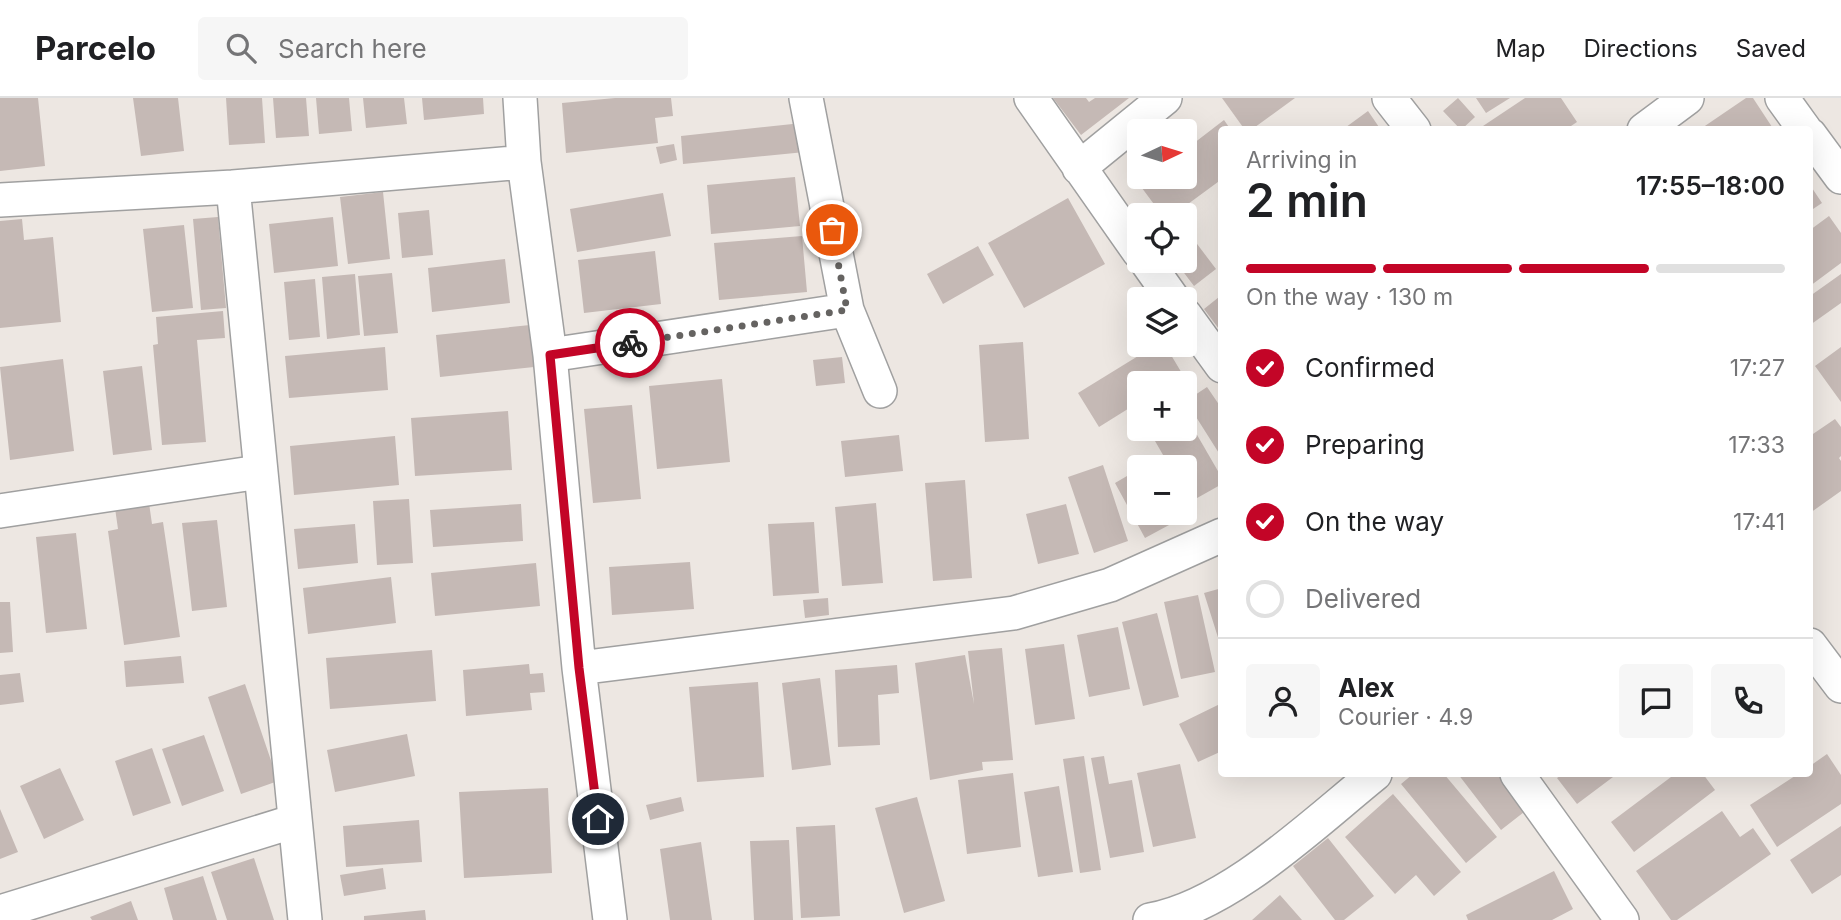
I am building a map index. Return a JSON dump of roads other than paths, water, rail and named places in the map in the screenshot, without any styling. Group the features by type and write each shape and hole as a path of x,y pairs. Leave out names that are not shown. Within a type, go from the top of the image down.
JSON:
{"street":[{"path":"520,98 524,162 550,355 579,668 610,920"},
{"path":"806,98 847,310 880,391"},
{"path":"1031,98 1127,235"},
{"path":"1079,168 1165,98"},
{"path":"1389,98 1411,126"},
{"path":"1649,126 1687,98"},
{"path":"1782,98 1802,126"},
{"path":"1813,139 1841,177"},
{"path":"0,200 233,187 524,162"},
{"path":"233,187 305,920"},
{"path":"550,355 847,310"},
{"path":"1197,332 1218,360"},
{"path":"0,511 260,472"},
{"path":"579,668 1014,613 1110,585 1218,538"},
{"path":"1813,649 1841,686"},
{"path":"1165,919 1240,882 1371,777"},
{"path":"1519,777 1622,920"},
{"path":"0,912 295,821"}]}
